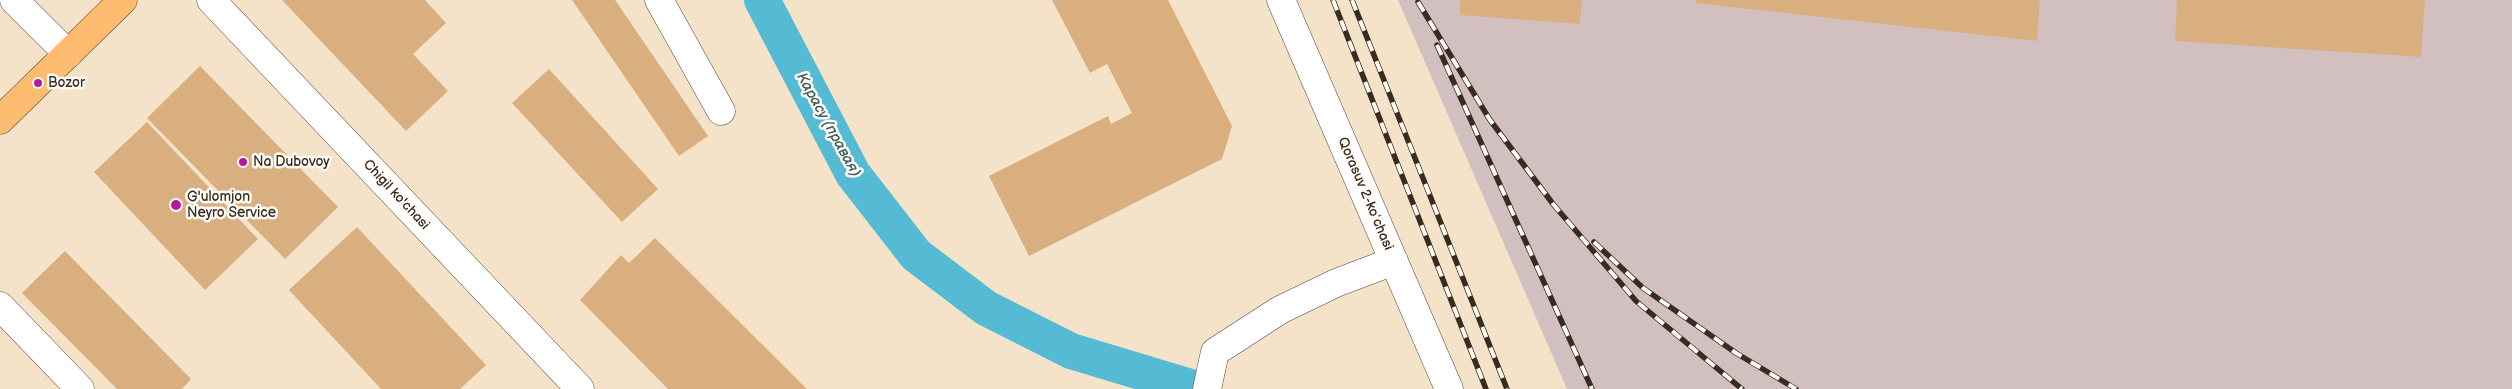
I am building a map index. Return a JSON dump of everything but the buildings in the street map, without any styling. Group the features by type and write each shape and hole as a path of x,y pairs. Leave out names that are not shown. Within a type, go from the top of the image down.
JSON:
{"main road":[{"path":"0,120 122,0"}],"street":[{"path":"14,0 68,54"},
{"name":"Chigil ko'chasi","path":"211,0 580,389"},
{"path":"659,0 721,111"},
{"name":"Qorasuv 2-koʻchasi","path":"1281,0 1448,389"},
{"path":"1206,389 1215,352 1280,310 1336,283 1394,261"},
{"path":"0,306 80,389"}],"shaded area":[{"path":"1398,0 2512,0 2512,389 1567,389"}],"waterway":[{"name":"Карасу (правая)","path":"762,0 853,174 916,255 986,308 1071,351 1197,389"}],"railway":[{"path":"1333,0 1486,389"},
{"path":"1352,0 1507,389"},
{"path":"1418,2 1490,120 1553,204 1636,301 1742,389"},
{"path":"1437,45 1592,389"},
{"path":"1594,242 1643,288 1736,353 1796,389"}],"place":[{"name":"Bozor","path":"38,83"},
{"name":"Na Dubovoy","path":"243,162"},
{"name":"G'ulomjon Neyro Service","path":"176,205"}]}
